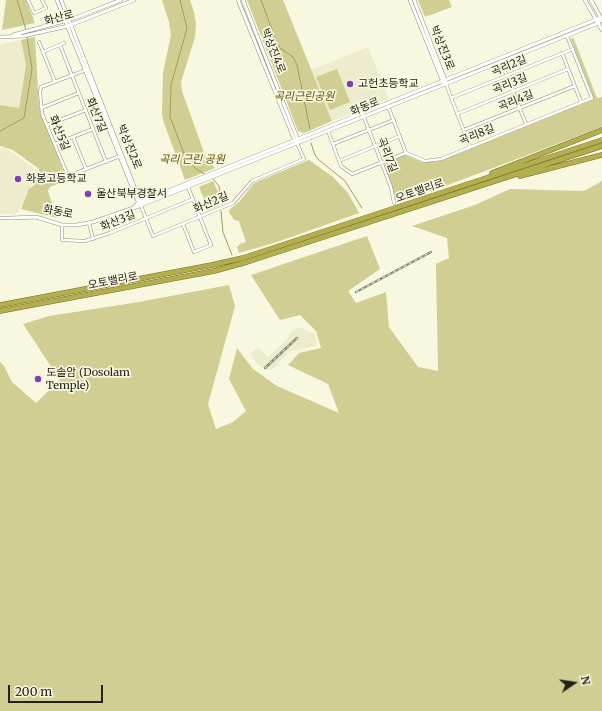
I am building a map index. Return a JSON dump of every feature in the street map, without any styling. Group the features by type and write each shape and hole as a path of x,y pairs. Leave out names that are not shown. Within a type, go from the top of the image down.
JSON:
{"highway":[{"path":"472,182 602,130"},
{"name":"오토밸리로","path":"2,311 248,262 360,226 377,218 472,182 602,140"},
{"name":"오토밸리로","path":"1,305 243,258 358,220 377,218 602,146"},
{"path":"494,181 602,155"}],"street":[{"path":"28,0 34,13 46,8 42,0"},
{"name":"박상진2로","path":"57,0 87,69 140,204"},
{"name":"박상진2로","path":"61,0 67,21"},
{"name":"화산로","path":"9,36 67,21 121,0"},
{"name":"화산로","path":"0,37 30,35 69,25 134,0"},
{"name":"박상진4로","path":"238,0 297,141"},
{"name":"박상진4로","path":"242,0 297,141"},
{"name":"박상진3로","path":"410,0 445,82"},
{"name":"박상진3로","path":"414,0 445,82"},
{"path":"585,0 602,30"},
{"path":"591,0 601,19"},
{"name":"화동로","path":"0,218 36,217 62,225 89,223 134,207 445,82 567,36 601,19"},
{"name":"화동로","path":"500,61 597,21"},
{"path":"562,53 581,102 592,98 567,36"},
{"path":"39,42 55,82"},
{"path":"43,52 64,44"},
{"name":"화산7길","path":"60,45 106,162"},
{"name":"곡리2길","path":"451,98 572,49"},
{"path":"500,61 526,124"},
{"name":"화산5길","path":"87,69 40,88 41,108 54,144 68,176 121,156"},
{"name":"곡리3길","path":"457,114 568,70"},
{"path":"445,82 470,147"},
{"name":"곡리4길","path":"464,130 575,86"},
{"path":"41,108 79,93"},
{"name":"곡리8길","path":"406,153 420,160 432,161 581,102"},
{"path":"328,131 344,169 353,174 406,153 388,105"},
{"path":"47,125 86,110"},
{"name":"화동로","path":"297,141 328,131 363,115"},
{"name":"곡리7길","path":"363,115 382,163 394,203"},
{"path":"333,144 394,120"},
{"path":"54,144 93,129"},
{"path":"340,161 400,136"},
{"path":"73,137 86,169"},
{"name":"화산2길","path":"140,204 153,236 236,201 252,181 304,159 297,141"},
{"name":"화동로","path":"140,204 188,187 206,178"},
{"path":"182,224 194,252 212,245 188,187"},
{"name":"화산3길","path":"62,225 61,238 64,242 78,242 93,239 193,199"},
{"path":"89,223 93,239"}],"shaded area":[{"path":"21,40 26,65 19,108 0,105 0,44"},
{"name":"고헌초등학교","path":"368,47 389,99 332,121 311,70"},
{"name":"화봉고등학교","path":"0,148 7,149 38,171 19,211 15,214 0,214"},
{"path":"299,327 315,334 317,343 315,346 289,352 273,369 267,370 256,363 250,354 255,349 259,348 268,357 287,339 292,331"}],"green space":[{"path":"6,0 26,0 35,23 2,30"},
{"name":"곡리 근린 공원","path":"162,0 190,0 194,12 196,25 195,37 181,82 182,91 206,158 215,168 185,180 162,114 163,73 171,35 169,22"},
{"name":"곡리근린공원","path":"247,0 283,0 332,121 304,133 298,131"},
{"path":"418,0 449,0 452,7 425,17"},
{"path":"35,37 39,108 67,180 50,187 48,191 57,218 21,209 29,189 33,186 39,169 13,150 0,146 0,105 19,108 26,65 21,40"},
{"path":"573,37 597,98 602,97 602,127 445,186 396,202 384,166 385,164 405,155 422,162 436,162 594,99 571,40"},
{"path":"337,69 350,102 330,110 316,77"},
{"path":"309,160 333,177 348,193 359,213 277,242 239,253 237,247 246,242 239,221 234,220 229,212 230,209 239,202 254,183"},
{"path":"213,181 219,194 218,206 209,210 199,187"},
{"path":"602,181 602,711 0,711 0,362 4,366 12,382 36,403 60,380 23,324 49,316 139,302 229,285 235,306 208,404 216,429 233,422 246,411 229,379 237,348 253,369 277,386 339,413 328,384 288,365 299,353 321,348 316,331 300,315 280,320 251,275 367,236 380,269 348,291 356,303 386,292 389,327 418,367 438,371 436,264 449,258 447,238 412,226 475,205 510,189 584,191"}],"waterway":[{"path":"17,0 26,30"},
{"path":"180,0 187,28 171,85 170,117 185,156 195,168 206,175"},
{"path":"261,0 277,43 280,48 293,57 297,65 310,129"},
{"path":"0,131 24,118 32,69 27,37"},
{"path":"311,143 315,155 345,181 362,208"},
{"path":"212,178 219,186 222,204"},
{"path":"221,211 223,232 232,255"}],"railway":[{"path":"356,292 431,252"},
{"path":"265,368 297,338"}],"place":[{"name":"고헌초등학교","path":"350,84"},
{"name":"화봉고등학교","path":"18,179"},
{"name":"울산북부경찰서","path":"88,194"},
{"name":"도솔암 (Dosolam Temple)","path":"38,379"}]}
